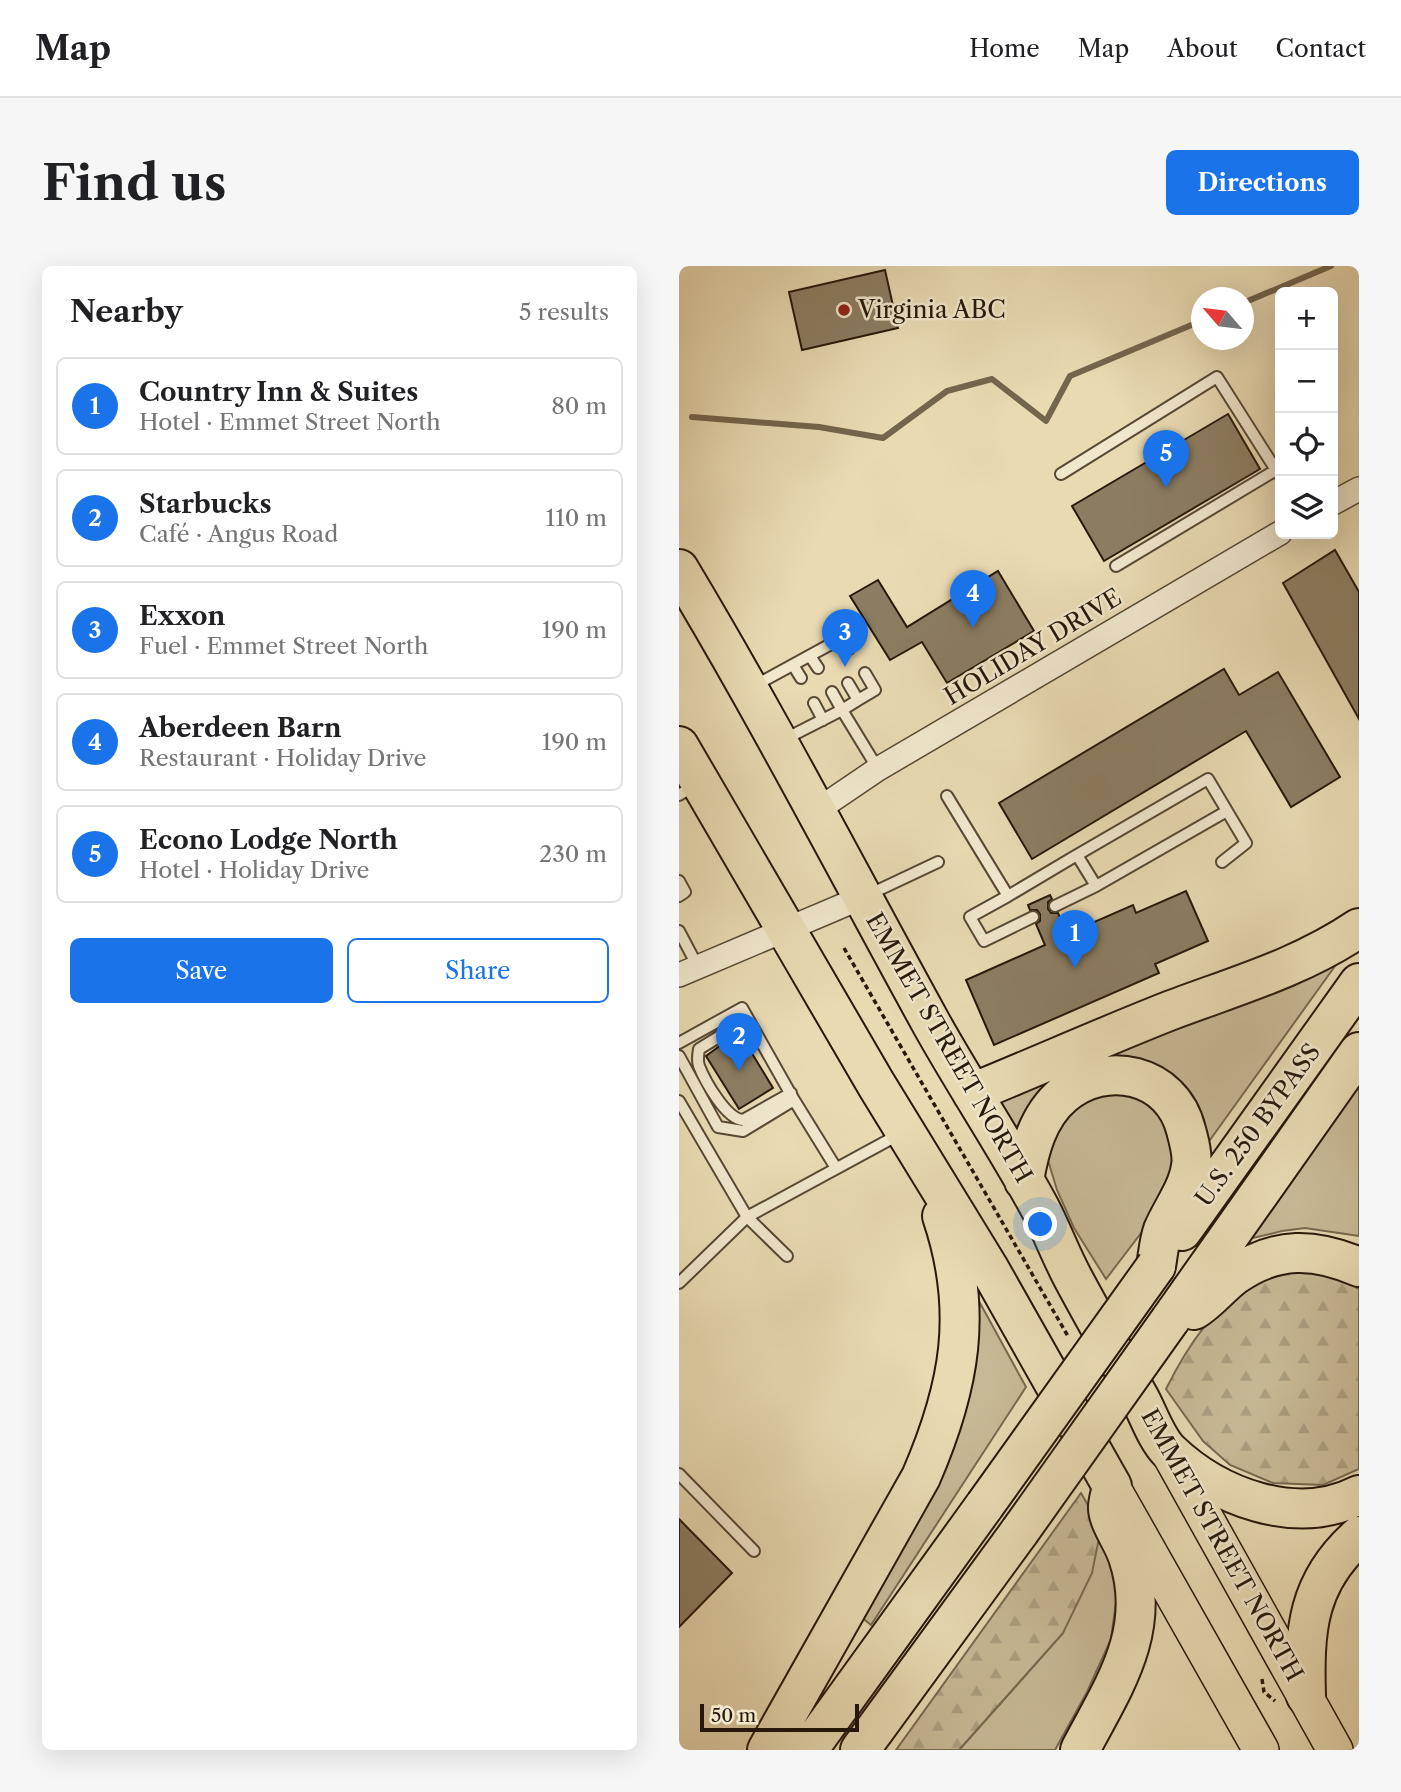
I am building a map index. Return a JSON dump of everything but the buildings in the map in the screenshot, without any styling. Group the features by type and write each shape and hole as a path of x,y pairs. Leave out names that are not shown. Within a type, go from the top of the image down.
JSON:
{"highway":[{"name":"EMMET STREET NORTH","path":"679,569 816,811 932,1024 1024,1181 1072,1278 1167,1449"},
{"path":"679,746 690,788 787,929 876,1084 915,1144 1112,1486 1107,1509 1128,1558 1136,1598 1136,1622 1131,1647 1117,1680 1080,1750"},
{"path":"972,1093 1168,1012 1288,968 1332,946 1359,928"},
{"name":"U.S. 250 BYPASS","path":"809,1750 1359,983"},
{"name":"U.S. 250 BYPASS","path":"861,1750 1020,1531 1359,1052"},
{"path":"1024,1181 1036,1132 1062,1096 1085,1080 1100,1076 1119,1074 1138,1077 1156,1086 1168,1096 1185,1124 1192,1166 1163,1231 1156,1266"},
{"path":"767,1750 921,1477 940,1433 952,1391 958,1355 961,1305 958,1280 950,1238 915,1144"},
{"path":"1170,1320 1197,1309 1237,1274 1254,1264 1279,1255 1319,1253 1359,1267"},
{"path":"1167,1449 1200,1475 1233,1493 1260,1503 1282,1508 1310,1509 1337,1504 1359,1495"},
{"path":"1306,1696 1305,1651 1309,1615 1315,1594 1327,1570 1359,1536"}],"main road":[{"name":"EMMET STREET NORTH","path":"1167,1449 1335,1750"},
{"path":"1112,1486 1261,1750"}],"street":[{"path":"1338,500 1359,489"},
{"name":"HOLIDAY DRIVE","path":"816,811 878,769 1275,536"},
{"path":"689,971 863,897"}],"lane":[{"path":"1061,474 1217,377 1275,468"},
{"path":"1116,566 1275,475"},
{"path":"748,690 842,638 849,649"},
{"path":"827,646 834,659"},
{"path":"810,656 818,668"},
{"path":"793,665 801,678"},
{"path":"778,743 875,691 865,673"},
{"path":"848,683 858,700"},
{"path":"832,692 878,769"},
{"path":"814,703 823,720"},
{"path":"1033,917 984,941 970,917 1208,779 1246,843 1222,862"},
{"path":"947,796 1008,896"},
{"path":"1055,906 1096,886 1227,811"},
{"path":"1077,855 1096,886"},
{"path":"863,897 938,862"},
{"path":"679,881 685,892 679,896"},
{"path":"679,931 689,971"},
{"path":"679,1043 742,1009 836,1168"},
{"path":"733,1013 730,1030 699,1049 698,1063 724,1109 735,1119 743,1120 792,1096"},
{"path":"679,1056 718,1127 743,1131 792,1096"},
{"path":"679,1101 747,1217 787,1256"},
{"path":"679,1283 747,1217 836,1168 915,1144"},
{"path":"679,1474 754,1551"}],"green space":[{"path":"1343,955 1202,1151 1188,1102 1067,1071 1034,1097 1015,1130 997,1099"},
{"path":"1359,1085 1359,1236 1305,1228 1249,1239"},
{"path":"1123,1089 1166,1114 1177,1143 1173,1182 1148,1224 1106,1279 1074,1228 1057,1190 1047,1157 1058,1131 1074,1105"},
{"path":"1297,1271 1333,1275 1359,1289 1359,1469 1323,1485 1273,1483 1230,1465 1203,1441 1166,1389 1193,1342 1230,1300 1260,1280"},
{"path":"980,1303 1026,1387 871,1625 860,1616 962,1415"},
{"path":"1081,1493 1101,1528 1092,1573 1063,1633 959,1750 896,1750"},
{"path":"1101,1528 1118,1588 1111,1639 1087,1692 1055,1750 959,1750 1063,1633"}],"waterway":[{"path":"1254,298 1331,266"},
{"path":"692,417 819,427 883,438 947,391 992,379 1046,421 1070,376 1191,325"}],"place":[{"name":"Virginia ABC","path":"844,310"},
{"name":"Econo Lodge North","path":"1166,488"},
{"name":"Aberdeen Barn","path":"973,628"},
{"name":"Exxon","path":"845,667"},
{"name":"Country Inn & Suites","path":"1075,968"},
{"name":"Starbucks","path":"739,1071"}]}
